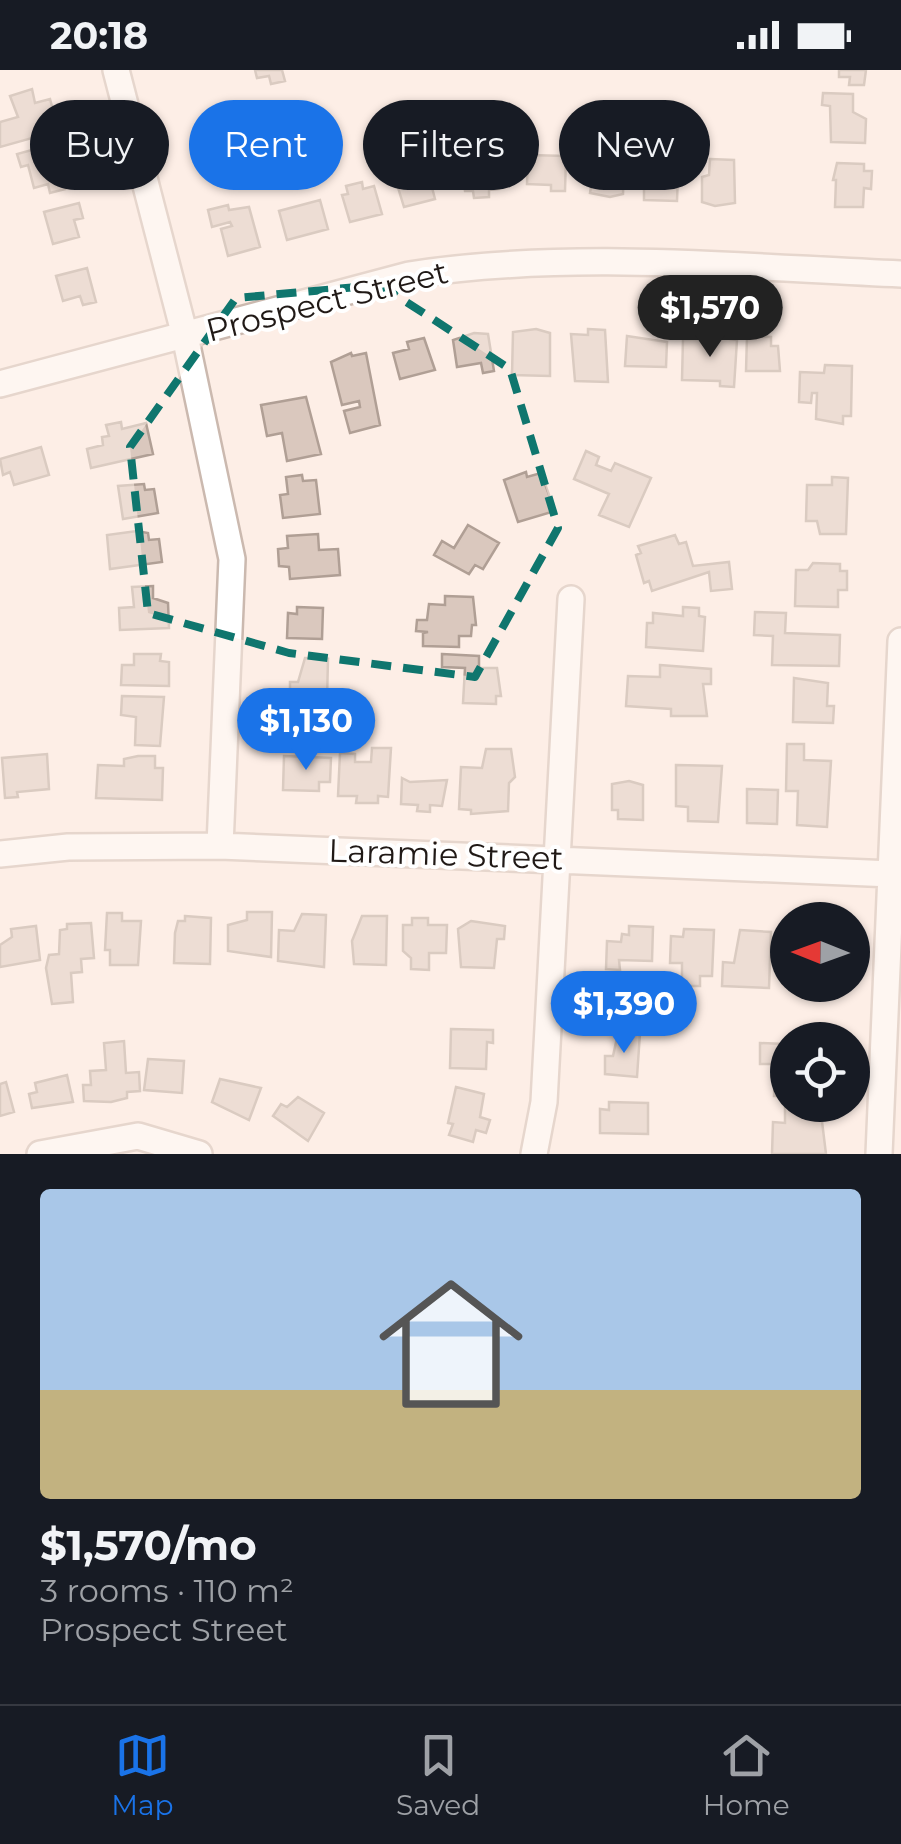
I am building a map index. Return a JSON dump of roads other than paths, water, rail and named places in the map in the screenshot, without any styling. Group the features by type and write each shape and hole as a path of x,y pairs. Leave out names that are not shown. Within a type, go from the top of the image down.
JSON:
{"street":[{"path":"116,70 184,336 232,558 220,846"},
{"name":"Prospect Street","path":"0,384 394,278 455,268 610,262 901,274"},
{"path":"534,1154 544,1102 570,599"},
{"path":"879,1154 901,641"},
{"name":"Laramie Street","path":"0,854 68,847 220,846 892,874"},
{"path":"40,1154 138,1136 199,1154"}]}
